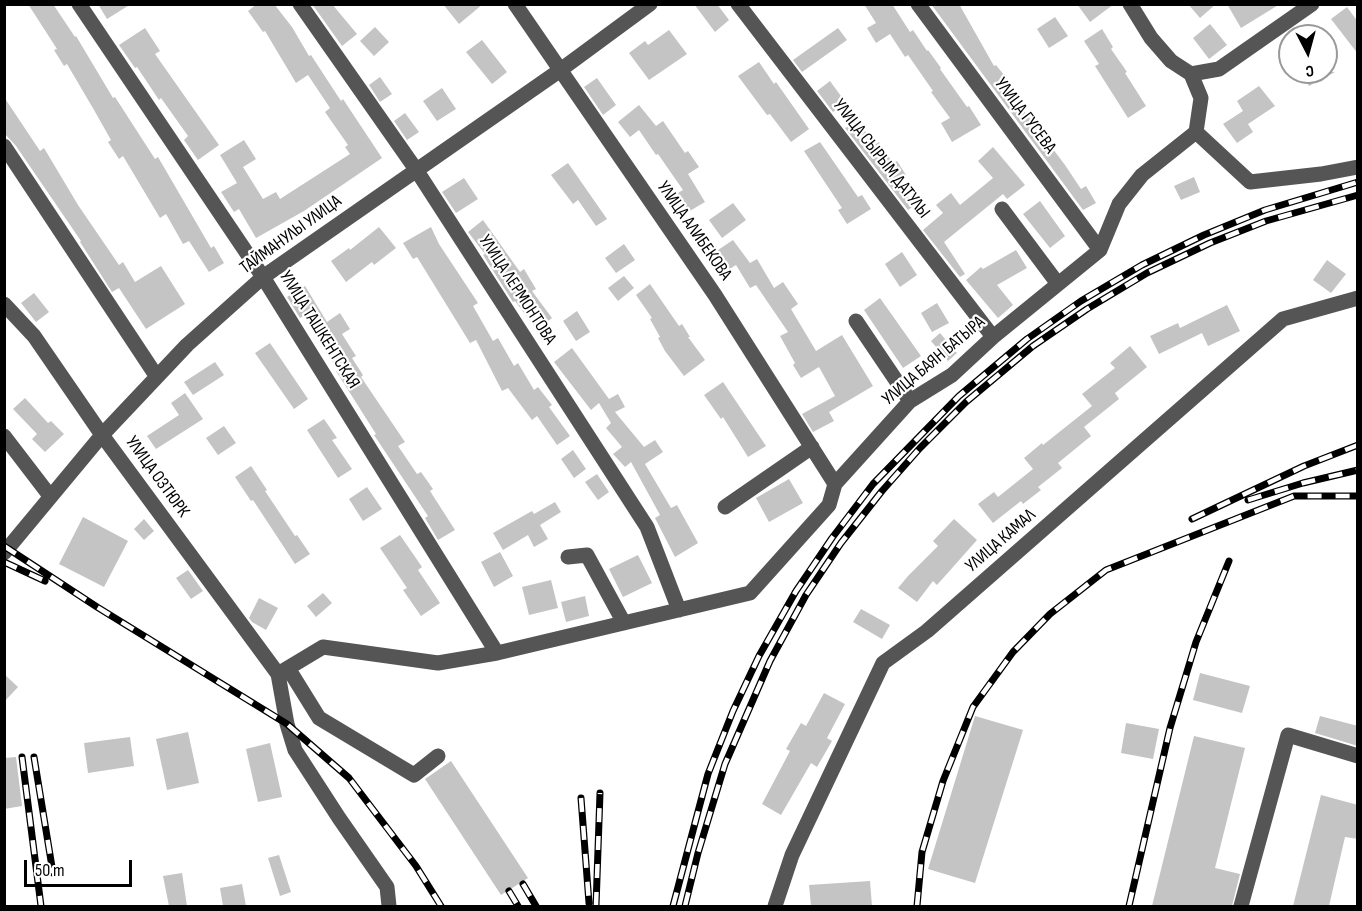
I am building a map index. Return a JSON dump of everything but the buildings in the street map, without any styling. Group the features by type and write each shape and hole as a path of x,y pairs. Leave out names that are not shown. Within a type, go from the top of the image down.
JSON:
{"street":[{"name":"УЛИЦА ТАШКЕНТСКАЯ","path":"79,4 263,277 497,653"},
{"name":"УЛИЦА ЛЕРМОНТОВА","path":"300,4 417,171 646,527 679,610"},
{"name":"УЛИЦА АЛИБЕКОВА","path":"515,4 715,295 835,484"},
{"name":"ТАЙМАНУЛЫ УЛИЦА","path":"7,548 102,435 187,345 263,277 559,71 650,4"},
{"name":"УЛИЦА СЫРЫМ ДАТУЛЫ","path":"738,4 993,337"},
{"name":"УЛИЦА ГУСЕВА","path":"918,4 1100,250"},
{"path":"1130,4 1151,38 1171,61 1191,74 1201,99 1196,132 1250,182 1321,174 1358,166"},
{"path":"1191,74 1219,69 1312,4"},
{"name":"УЛИЦА БАЯН БАТЫРА","path":"283,671 323,647 438,663 497,653 750,593 829,505 835,484 910,401 952,375 993,337 1100,250 1119,204 1142,175 1196,132"},
{"path":"4,146 158,377"},
{"path":"1002,209 1058,284"},
{"name":"УЛИЦА КАМАЛ","path":"775,906 792,855 884,663 927,631 1283,320 1358,298"},
{"name":"УЛИЦА ОЗТЮРК","path":"4,304 33,336 102,435 319,718 414,776 438,756"},
{"path":"856,321 910,401"},
{"path":"4,436 50,496"},
{"path":"725,507 812,447"},
{"path":"568,557 587,555 624,623"},
{"path":"283,671 287,724 295,750 387,887 389,906"},
{"path":"1241,906 1288,735 1358,756"}],"railway":[{"path":"673,906 708,774 733,711 759,656 796,591 873,484 959,396 1027,339 1081,301 1142,265 1204,235 1265,210 1358,182"},
{"path":"685,906 698,853 725,764 770,661 806,595 841,543 920,448 966,402 1033,346 1087,309 1147,273 1210,243 1266,221 1358,195"},
{"path":"1192,519 1304,466 1358,445"},
{"path":"1248,500 1303,483 1358,470"},
{"path":"917,906 922,852 943,781 973,707 1013,652 1050,614 1106,570 1294,496 1358,496"},
{"path":"4,546 97,607 287,724 349,778 416,866 441,906"},
{"path":"1129,906 1170,728 1196,642 1229,561"},
{"path":"4,562 45,581"},
{"path":"22,757 41,906"},
{"path":"34,757 53,873"},
{"path":"596,906 600,793"},
{"path":"581,798 589,903"},
{"path":"523,884 536,906"},
{"path":"509,891 518,906"}]}
